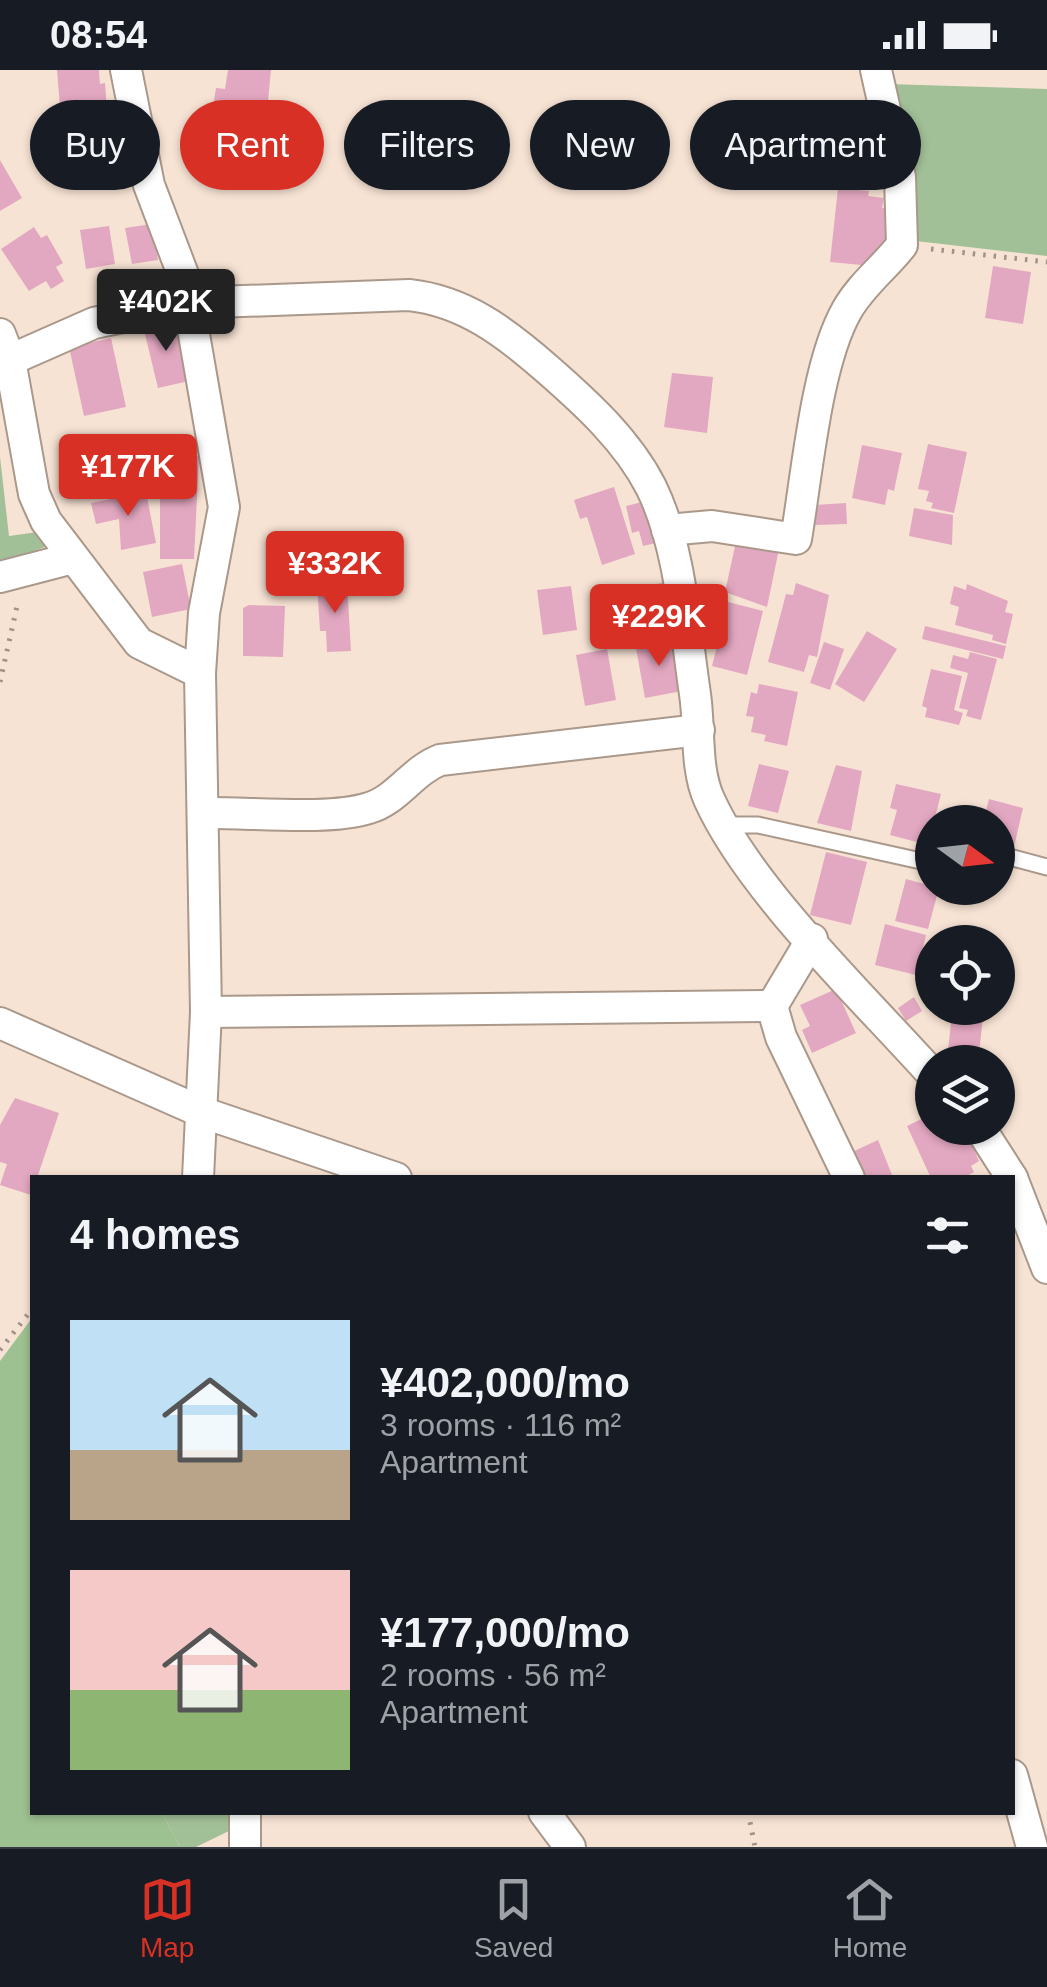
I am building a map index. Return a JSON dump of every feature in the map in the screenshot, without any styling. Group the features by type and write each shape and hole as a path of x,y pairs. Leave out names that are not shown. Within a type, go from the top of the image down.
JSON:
{"street":[{"path":"126,70 149,185 189,302 224,507 204,613 200,673 206,1012 198,1175"},
{"path":"667,530 712,526 796,539 825,377 839,327 854,299 902,244 900,177 876,70"},
{"path":"200,673 139,643 46,521 34,494 5,347 189,302 409,294 440,298 465,308 523,347 590,406 650,486 667,530 706,792 724,825 786,912 915,1055"},
{"path":"12,574 74,558"},
{"path":"203,813 350,812 387,801 419,771 440,760 699,730"},
{"path":"812,939 772,1006 781,1038 848,1175"},
{"path":"206,1012 772,1006"},
{"path":"0,1023 204,1113 387,1175"},
{"path":"991,1145 1009,1175"},
{"path":"1015,1181 1047,1188"},
{"path":"1015,1186 1047,1268"},
{"path":"1015,1786 1032,1847"},
{"path":"245,1815 245,1847"},
{"path":"546,1815 570,1847"}],"lane":[{"path":"724,825 758,825 915,859"},
{"path":"1015,859 1047,867"}],"path":[{"path":"902,244 1047,262"},
{"path":"0,682 12,574"},
{"path":"0,1350 30,1312"},
{"path":"749,1815 754,1847"}],"green space":[{"path":"888,84 1047,89 1047,256 916,241 907,190 921,190 921,100 891,100"},
{"path":"0,457 9,536 38,532 47,546 0,565"},
{"path":"30,1321 30,1815 163,1815 180,1847 0,1847 0,1361"},
{"path":"163,1815 229,1815 231,1830 196,1847 180,1847"}],"building":[{"path":"57,70 99,70 106,100 59,100"},
{"path":"228,70 271,70 268,100 214,100 216,88 225,89"},
{"path":"0,160 22,198 0,211"},
{"path":"838,190 869,191 868,196 884,198 882,208 892,209 889,242 883,242 882,255 874,254 872,266 830,262"},
{"path":"152,224 158,260 132,264 125,228"},
{"path":"109,226 115,264 86,269 80,230"},
{"path":"34,227 41,238 47,235 63,263 56,267 64,281 51,289 46,281 29,291 1,249"},
{"path":"993,266 1031,272 1023,324 985,318"},
{"path":"174,319 189,381 158,388 143,326"},
{"path":"111,338 126,407 84,416 69,347"},
{"path":"672,373 713,377 707,433 664,427"},
{"path":"928,444 967,452 954,513 931,508 933,503 926,501 929,491 918,489"},
{"path":"862,445 902,453 894,491 888,489 885,505 852,498"},
{"path":"160,456 199,456 194,559 160,559"},
{"path":"614,487 635,554 602,565 587,517 580,519 574,500"},
{"path":"146,492 156,543 121,550 119,519 96,524 91,503"},
{"path":"646,501 656,543 643,546 639,531 632,533 626,506"},
{"path":"846,503 847,524 815,525 815,505"},
{"path":"914,508 953,515 952,545 909,536"},
{"path":"737,537 779,549 767,607 725,592"},
{"path":"182,564 191,609 152,617 143,572"},
{"path":"347,582 351,651 327,652 326,631 320,631 317,584"},
{"path":"662,583 672,633 632,641 628,626 635,625 629,589"},
{"path":"796,583 829,595 817,657 809,655 804,672 768,662 786,594 793,595"},
{"path":"967,584 1008,601 1005,612 1013,614 1006,644 992,640 993,635 955,625 959,607 950,604 954,586 966,590"},
{"path":"571,586 577,630 543,635 537,590"},
{"path":"728,602 763,611 747,675 712,666"},
{"path":"285,606 283,657 243,656 243,608"},
{"path":"925,626 1006,646 1003,659 922,639"},
{"path":"867,631 897,649 864,702 835,684"},
{"path":"672,640 682,691 645,698 636,648"},
{"path":"824,642 844,649 830,690 810,683"},
{"path":"607,649 616,700 585,706 576,655"},
{"path":"970,652 997,659 981,720 966,716 968,710 959,708 968,673 950,668 953,655 968,659"},
{"path":"931,669 962,676 954,710 963,713 959,725 925,717 927,708 922,706"},
{"path":"759,684 798,692 787,746 764,741 766,735 751,732 754,717 746,716 751,692 757,694"},
{"path":"759,764 789,771 778,813 748,806"},
{"path":"836,765 862,771 851,831 817,823"},
{"path":"896,784 941,794 938,805 915,805 915,842 890,835 897,810 890,808"},
{"path":"989,799 1012,805 987,805"},
{"path":"1015,806 1023,808 1015,843"},
{"path":"826,852 867,862 851,925 810,915"},
{"path":"906,879 915,881 915,905 934,905 929,925 895,921"},
{"path":"885,924 915,932 915,975 875,965"},
{"path":"836,989 856,1033 812,1053 802,1030 810,1026 800,1005"},
{"path":"914,997 915,1015 906,1021 898,1008"},
{"path":"951,1025 982,1025 980,1045 949,1045"},
{"path":"15,1098 59,1113 38,1175 30,1175 30,1195 0,1185 7,1164 0,1162 0,1125"},
{"path":"915,1122 915,1143 907,1126"},
{"path":"878,1140 892,1175 862,1175 852,1152"},
{"path":"916,1145 972,1145 979,1161 971,1166 974,1172 930,1175"}]}
